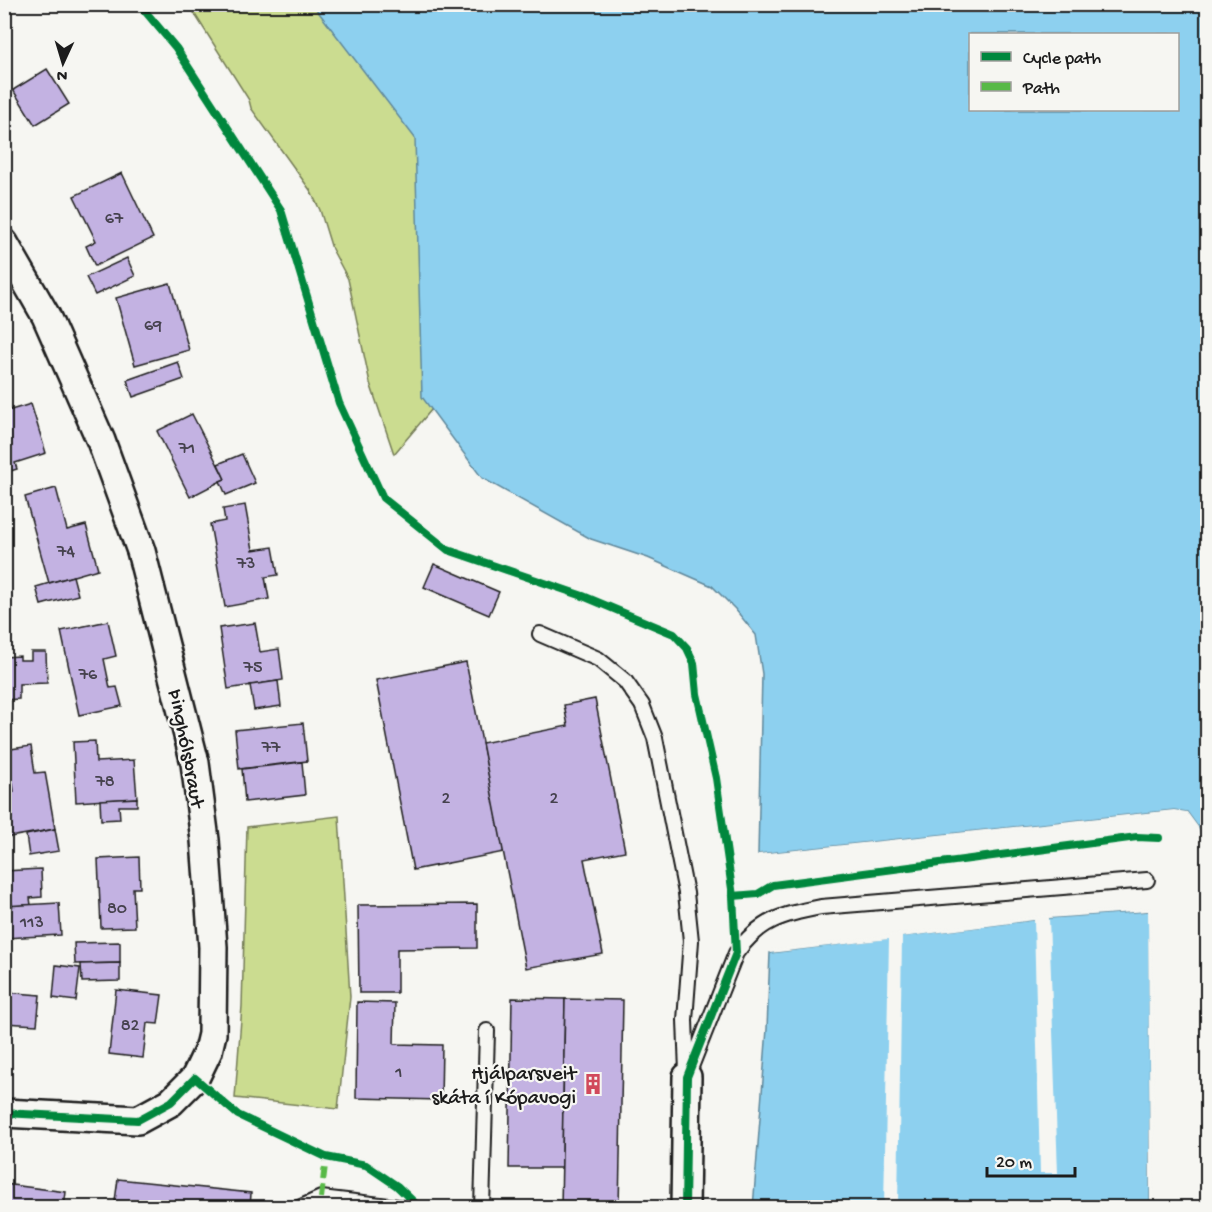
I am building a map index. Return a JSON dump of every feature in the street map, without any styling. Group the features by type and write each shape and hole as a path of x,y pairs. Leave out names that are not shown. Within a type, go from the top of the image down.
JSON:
{"street":[{"name":"Þinghólsbraut","path":"4,243 46,316 101,441 141,551 195,763 205,840 213,947 212,1034 208,1051 195,1078 171,1102 138,1120 4,1113"},
{"path":"685,1208 687,1077"}],"lane":[{"path":"540,634 598,659 625,681 642,705 655,738 686,893 691,941 685,1020 687,1077"},
{"path":"687,1077 736,952 763,924 787,914 821,907 1147,880"},
{"path":"482,1208 487,1031"},
{"path":"299,1208 321,1198 406,1208"}],"green space":[{"path":"189,5 773,5 394,454 370,383 348,279 332,249 320,210 310,190 251,108 249,100"},
{"path":"339,816 350,997 338,1109 235,1098 242,1006 247,827"}],"water":[{"path":"313,5 1207,5 1207,856 1198,827 1187,812 1174,810 758,854 762,674 756,635 712,586 648,558 591,539 482,478 422,397 415,138"},
{"path":"1149,911 1150,1207 753,1208 767,1029 770,953 1049,918"}],"pier":[{"path":"1174,810 1187,812 1198,827 1208,859 1195,829 1185,815 1174,813 758,857 758,854"},
{"path":"1150,908 1154,1050 1153,1208 1150,1207 1148,911 1049,918 1058,1173 1040,1173 1034,920 902,937 898,1207 884,1207 889,939 770,953 770,950 1049,915"}],"building":[{"path":"47,69 69,104 35,125 13,90"},
{"path":"122,173 153,238 95,266 86,246 96,241 74,196"},
{"path":"127,258 135,276 95,295 86,277"},
{"path":"170,283 189,350 135,365 116,298"},
{"path":"178,362 184,379 133,397 127,380"},
{"path":"31,404 46,453 15,463 17,469 4,473 4,412"},
{"path":"192,414 225,479 190,497 157,431"},
{"path":"242,454 255,483 226,495 220,481 225,479 218,464"},
{"path":"56,488 67,530 86,525 98,569 49,583 25,497"},
{"path":"245,505 253,550 273,547 278,575 265,577 269,599 225,607 210,524 225,521 223,509"},
{"path":"434,564 499,592 489,615 424,587"},
{"path":"73,576 78,595 41,605 36,587"},
{"path":"108,621 116,656 104,659 110,688 117,687 122,706 79,715 61,631"},
{"path":"255,623 260,652 279,649 283,680 228,689 219,628"},
{"path":"31,652 46,652 47,683 19,684 19,699 4,700 4,657 20,656 20,660 31,660"},
{"path":"466,662 504,852 413,870 376,680"},
{"path":"278,681 281,706 254,710 250,685"},
{"path":"595,699 625,851 584,859 603,954 526,968 482,743 568,726 564,705"},
{"path":"303,723 307,761 239,769 235,730"},
{"path":"95,741 96,762 134,760 137,798 76,802 73,742"},
{"path":"31,746 35,773 45,772 55,829 4,838 4,793 14,792 13,783 4,784 4,750"},
{"path":"302,762 305,795 245,802 242,769"},
{"path":"137,798 137,806 119,806 120,819 101,820 100,800"},
{"path":"55,829 59,851 29,856 26,835"},
{"path":"139,857 140,888 133,888 135,927 101,928 98,859"},
{"path":"41,869 42,897 30,898 31,905 12,906 11,899 4,900 4,871"},
{"path":"59,903 61,935 4,938 4,906"},
{"path":"477,904 477,948 397,949 397,993 359,993 358,905"},
{"path":"120,942 120,963 75,964 74,943"},
{"path":"120,963 120,981 82,982 81,964"},
{"path":"56,965 80,968 76,1001 53,998"},
{"path":"116,990 162,995 158,1024 147,1023 143,1058 109,1054"},
{"path":"4,992 40,995 37,1025 4,1023"},
{"path":"512,998 565,999 562,1168 509,1168"},
{"name":"Hjálparsveit skáta í Kópavogi","path":"565,999 623,1000 619,1208 561,1208"},
{"path":"357,1002 395,1003 394,1044 442,1045 441,1100 356,1098"},
{"path":"118,1179 251,1193 250,1208 114,1208"},
{"path":"4,1184 66,1192 64,1208 4,1208"}],"marked path":[{"path":"321,1198 326,1157"}],"cycle path":[{"path":"139,4 176,48 281,210 339,403 383,498 448,550 583,596 674,634 687,648 694,663 697,694 716,778 733,896 736,953 687,1077 685,1208"},
{"path":"733,896 758,894 773,885 1137,837 1159,838"},
{"path":"4,1113 138,1120 171,1102 195,1078 238,1115 326,1157 366,1165 397,1186 420,1208"}],"place":[{"name":"Hjálparsveit skáta í Kópavogi","path":"593,1084"}]}
